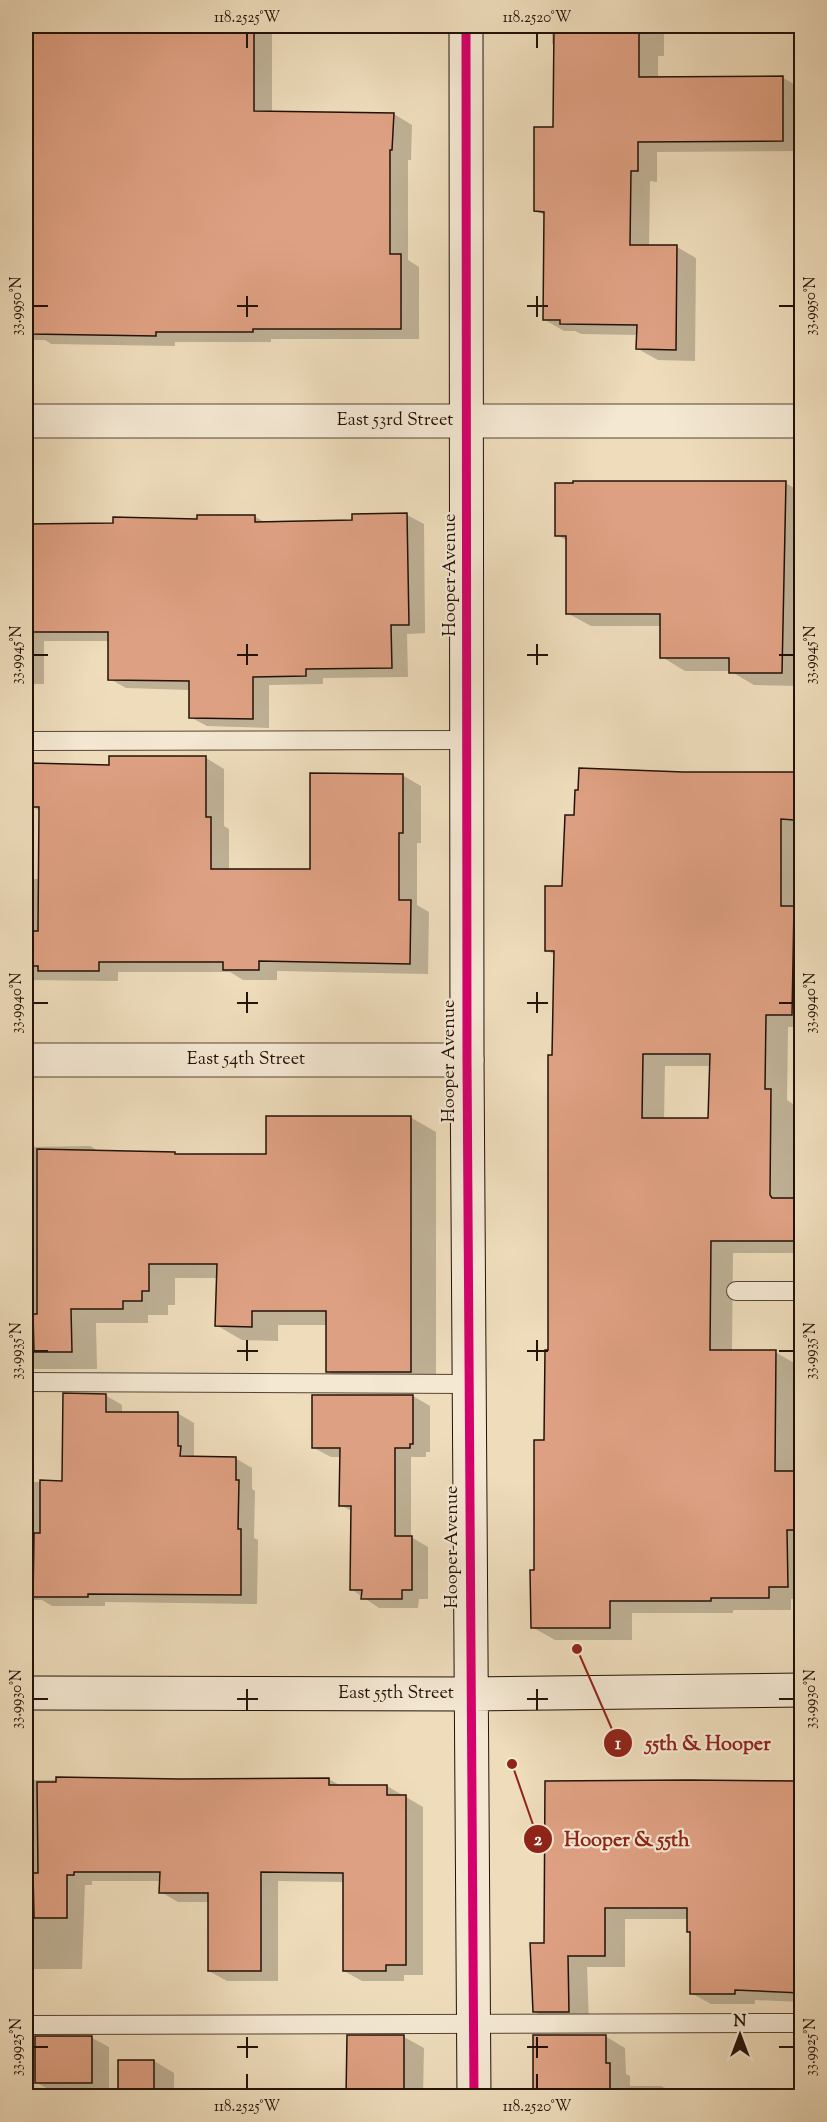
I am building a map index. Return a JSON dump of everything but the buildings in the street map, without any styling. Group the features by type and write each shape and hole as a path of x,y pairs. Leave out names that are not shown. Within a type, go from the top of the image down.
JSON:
{"street":[{"name":"Hooper Avenue","path":"466,26 468,740 466,1060 474,2097"},
{"name":"East 53rd Street","path":"26,421 801,421"},
{"name":"East 54th Street","path":"26,1060 466,1060"},
{"name":"East 55th Street","path":"26,1693 471,1694 801,1690"}],"lane":[{"path":"26,741 468,740"},
{"path":"736,1291 801,1291"},
{"path":"26,1382 468,1384"},
{"path":"26,2025 801,2022"}],"cycle path":[{"path":"466,26 467,1060 474,2096"}],"place":[{"name":"55th & Hooper","path":"577,1649"},
{"name":"Hooper & 55th","path":"512,1764"}]}
